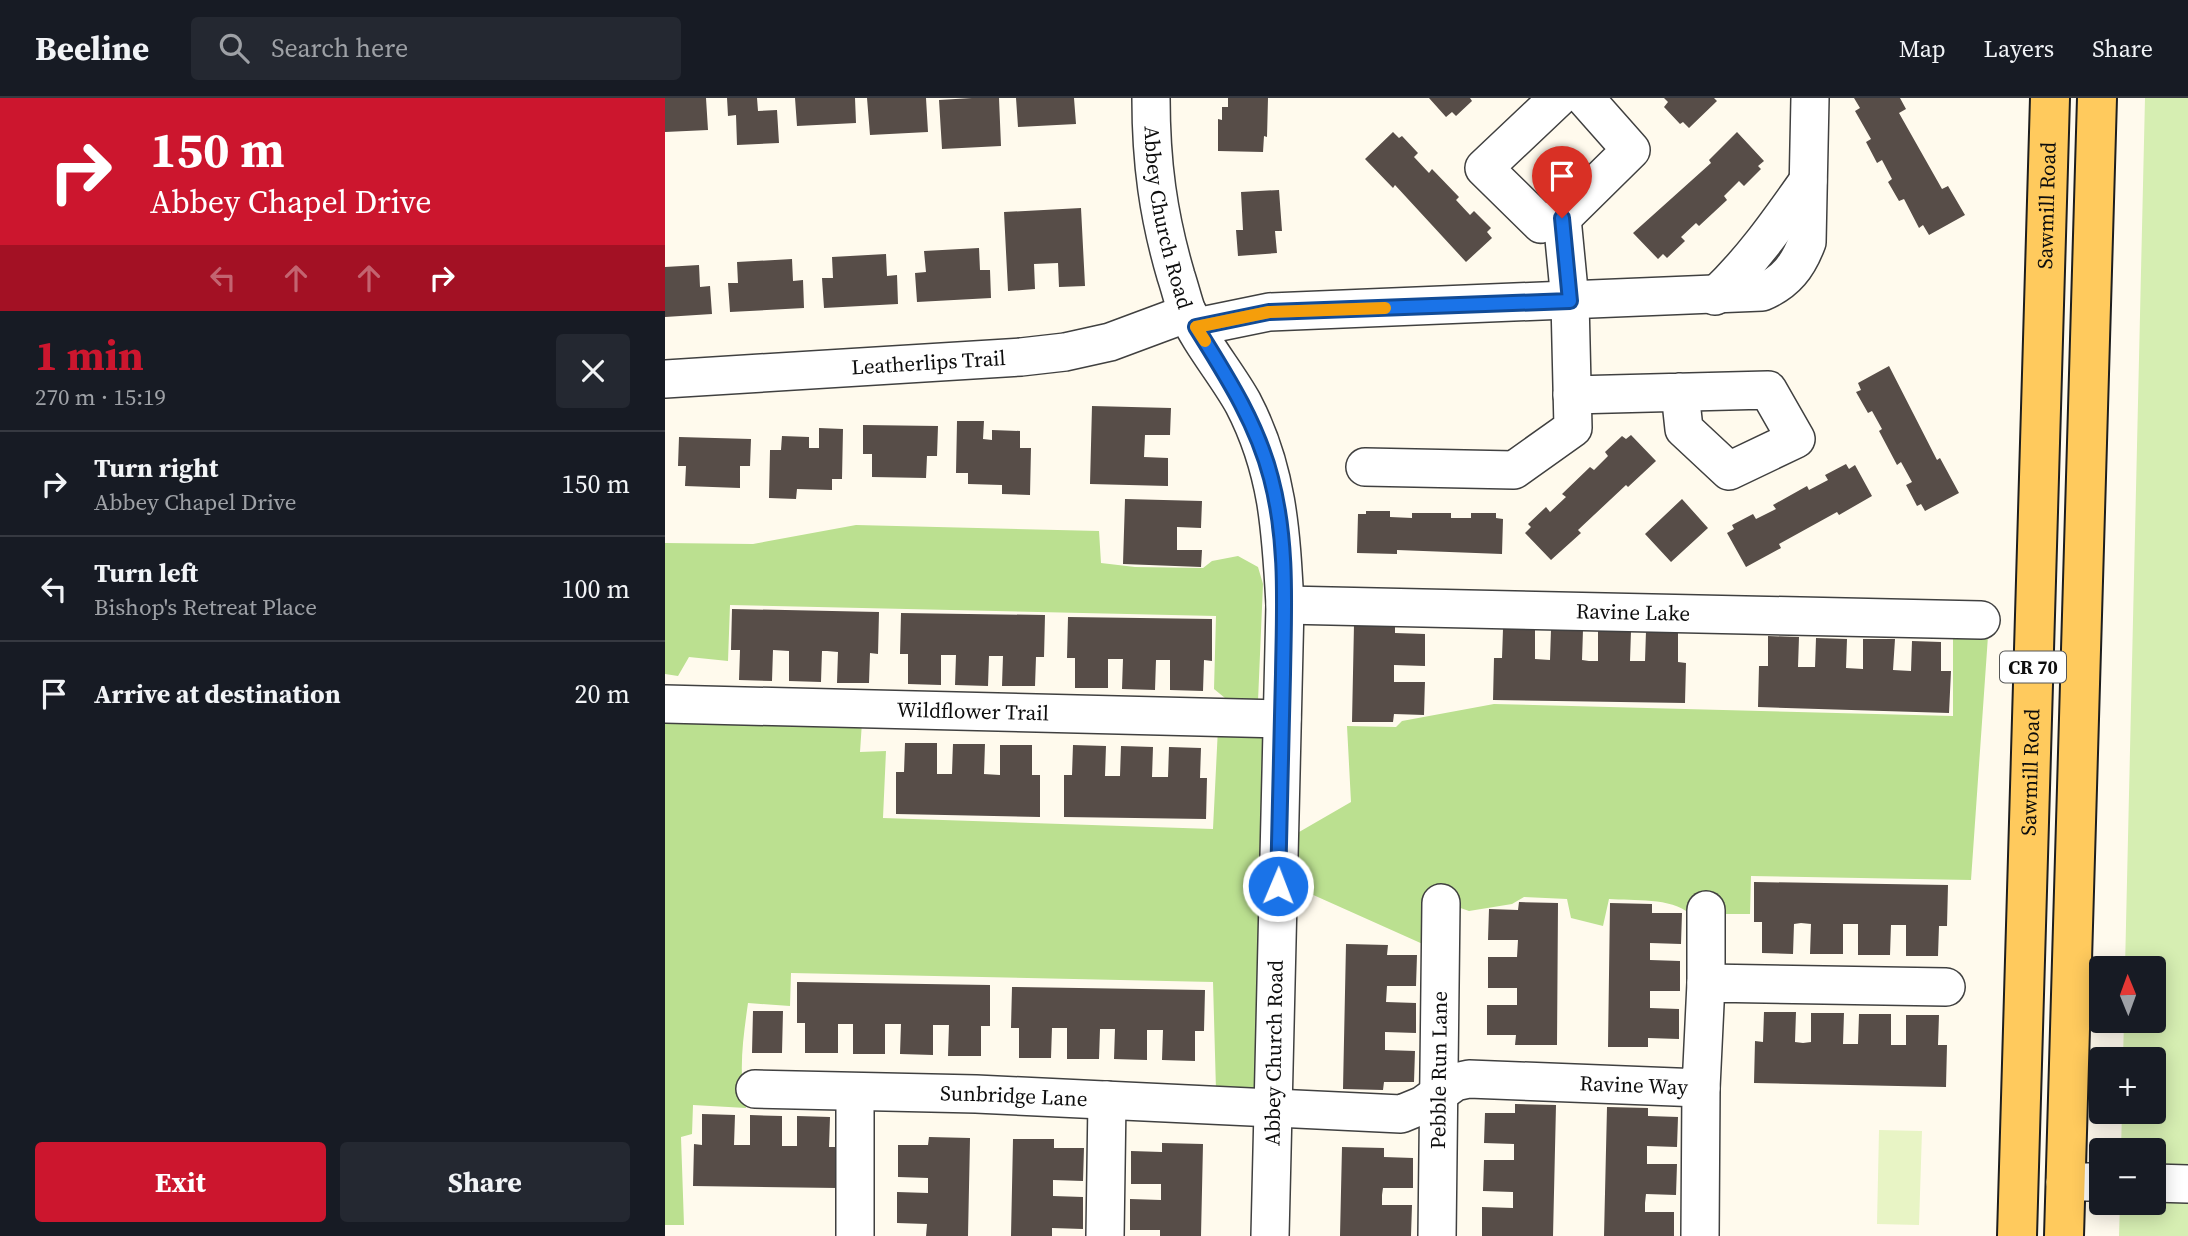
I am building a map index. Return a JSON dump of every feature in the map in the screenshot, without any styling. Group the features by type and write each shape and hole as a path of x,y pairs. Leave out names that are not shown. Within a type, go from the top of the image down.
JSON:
{"main road":[{"name":"Sawmill Road","path":"2017,1236 2050,98"},
{"name":"CR 70","path":"2064,1236 2084,1182 2097,98"}],"street":[{"name":"Abbey Church Road","path":"1151,98 1156,193 1163,232 1192,320 1243,404 1271,476 1282,532 1285,605 1270,1236"},
{"path":"1558,98 1484,168 1541,224 1562,218 1631,150 1585,98"},
{"name":"Leatherlips Trail","path":"665,379 1032,356 1110,342 1192,320 1269,312 1762,292 1773,288 1792,271 1807,242 1810,98"},
{"path":"1365,467 1514,470 1573,428 1570,301 1562,218"},
{"path":"1572,395 1680,392"},
{"name":"Ravine Lake","path":"1285,605 1981,620"},
{"name":"Wildflower Trail","path":"665,704 1282,719"},
{"name":"Pebble Run Lane","path":"1437,1236 1441,903"},
{"name":"Ravine Way","path":"1272,1110 1401,1114 1423,1104 1455,1082 1469,1079 1701,1088 1706,910"},
{"path":"1706,983 1946,987"},
{"path":"1700,1236 1701,1088"},
{"name":"Sunbridge Lane","path":"755,1089 1107,1100 1272,1110"},
{"path":"855,1092 855,1236"},
{"path":"1105,1236 1107,1100"},
{"path":"2166,1183 2188,1184"}],"green space":[{"path":"2145,98 2188,98 2188,1236 2119,1236 2120,1215 2166,1215 2166,1138 2121,1138 2122,1124 2166,1124 2166,1047 2123,1047 2124,1033 2167,1032 2167,956 2125,956"},
{"path":"856,525 1099,531 1101,563 1135,567 1203,568 1212,561 1238,556 1258,567 1263,584 1258,701 1225,698 1214,689 1216,616 730,605 728,661 689,657 678,676 665,674 665,543 753,544"},
{"path":"1953,636 1988,636 1971,880 1751,876 1750,914 1724,914 1722,900 1696,899 1690,914 1662,902 1609,899 1603,926 1571,918 1567,899 1524,897 1512,904 1469,911 1435,899 1425,945 1291,885 1287,839 1351,802 1347,726 1396,727 1402,721 1494,704 1953,716"},
{"path":"665,718 862,722 860,752 886,751 883,818 1213,829 1218,728 1268,730 1259,1093 1216,1090 1213,982 791,973 790,1006 748,1003 742,1068 746,1108 693,1105 692,1134 681,1137 684,1225 665,1225"},
{"path":"1879,1130 1922,1131 1919,1225 1877,1224"}],"building":[{"path":"665,98 706,98 708,130 665,132"},
{"path":"727,98 757,98 758,111 777,110 779,143 737,145 736,115 728,116"},
{"path":"795,98 855,98 856,123 797,126"},
{"path":"867,98 926,98 928,132 870,135"},
{"path":"999,98 1001,146 942,149 939,100"},
{"path":"1016,98 1074,98 1076,124 1018,127"},
{"path":"1228,98 1268,98 1267,137 1264,136 1263,152 1218,151 1218,119 1222,120 1222,107 1228,107"},
{"path":"1429,98 1470,98 1472,101 1456,116 1452,112 1446,117"},
{"path":"1664,98 1714,98 1717,101 1689,128 1683,122 1680,124 1664,107 1668,102"},
{"path":"1854,98 1900,98 1906,109 1899,113 1942,189 1948,186 1965,215 1929,235 1923,225 1919,228 1904,199 1899,201 1888,182 1892,179 1882,160 1877,163 1866,142 1871,139 1855,111 1860,108"},
{"path":"1393,132 1399,138 1402,136 1418,153 1414,157 1429,173 1432,169 1459,197 1456,200 1470,215 1474,211 1491,228 1487,232 1492,238 1466,262 1395,185 1393,188 1365,159"},
{"path":"1737,132 1764,161 1758,166 1761,169 1744,186 1739,181 1724,196 1727,200 1699,226 1696,223 1681,237 1685,241 1667,258 1663,254 1658,259 1633,233 1711,163 1709,160"},
{"path":"1279,190 1282,231 1275,231 1277,253 1238,256 1236,230 1243,230 1241,192"},
{"path":"1081,208 1085,286 1059,287 1058,263 1034,264 1035,289 1008,291 1004,212"},
{"path":"979,248 980,270 990,270 991,298 917,302 915,273 926,272 924,251"},
{"path":"886,254 887,276 897,275 898,304 824,308 822,278 833,278 832,257"},
{"path":"792,259 793,281 803,280 804,308 730,312 728,283 738,283 737,262"},
{"path":"699,265 700,287 710,286 712,314 665,317 665,267"},
{"path":"1889,366 1937,460 1940,458 1959,493 1925,511 1921,504 1917,506 1906,485 1912,482 1901,462 1897,465 1872,411 1868,413 1856,392 1861,390 1858,383"},
{"path":"1092,406 1171,408 1170,435 1145,435 1144,457 1168,458 1168,486 1090,484"},
{"path":"957,421 984,421 983,439 992,440 992,430 1020,431 1020,448 1031,448 1030,495 1002,494 1002,485 968,484 968,473 956,473"},
{"path":"863,425 938,426 937,456 927,456 926,478 872,477 872,454 863,454"},
{"path":"819,428 843,429 842,479 832,479 832,490 797,489 796,499 769,498 770,450 781,450 782,436 809,437 809,448 819,448"},
{"path":"1631,435 1656,461 1578,530 1581,533 1551,560 1525,533 1531,527 1528,524 1546,507 1550,512 1566,497 1562,494 1590,467 1594,470 1608,456 1605,452 1622,436 1626,439"},
{"path":"679,437 751,439 750,466 740,466 740,488 685,486 686,466 678,466"},
{"path":"1846,464 1849,469 1855,465 1872,496 1779,544 1781,548 1746,567 1727,533 1734,529 1732,525 1753,514 1756,519 1776,509 1773,505 1807,486 1809,490 1828,480 1825,475"},
{"path":"1125,499 1202,501 1201,528 1177,527 1177,550 1202,550 1201,567 1123,564"},
{"path":"1682,499 1708,528 1671,562 1645,534"},
{"path":"1366,511 1390,511 1390,517 1412,518 1412,513 1451,513 1451,518 1471,518 1471,513 1496,513 1496,518 1503,519 1502,554 1397,550 1397,554 1357,553 1358,514 1366,514"},
{"path":"732,609 879,612 878,654 870,653 869,683 837,683 838,652 827,651 822,651 821,682 789,681 789,651 773,650 772,681 739,680 740,650 731,650"},
{"path":"901,613 1045,615 1044,657 1036,657 1035,686 1002,686 1003,656 989,656 988,686 955,685 956,655 941,655 941,685 908,684 908,654 900,654"},
{"path":"1068,617 1212,619 1212,661 1204,660 1203,691 1170,690 1170,660 1156,660 1155,690 1122,689 1123,659 1108,659 1108,688 1075,688 1075,658 1067,658"},
{"path":"1354,624 1395,625 1395,633 1425,634 1425,666 1394,665 1394,682 1425,682 1424,715 1394,714 1393,722 1352,722"},
{"path":"1503,629 1535,629 1535,659 1550,660 1551,630 1583,630 1582,660 1589,661 1598,661 1598,631 1631,631 1630,661 1645,661 1646,631 1678,632 1678,662 1686,663 1685,703 1493,700 1494,658 1502,658"},
{"path":"1768,636 1799,637 1798,667 1815,667 1816,638 1847,639 1846,668 1863,669 1863,639 1895,639 1893,670 1911,671 1912,641 1941,642 1941,671 1951,671 1949,713 1758,707 1759,666 1768,666"},
{"path":"905,743 937,743 937,774 952,774 953,744 985,744 984,774 1000,775 1000,745 1032,745 1032,775 1040,775 1040,817 896,814 896,772 904,772"},
{"path":"1073,745 1106,746 1105,776 1120,776 1121,746 1153,747 1152,777 1168,777 1169,747 1201,748 1200,778 1207,778 1206,819 1064,817 1064,775 1072,775"},
{"path":"1754,882 1948,885 1947,926 1939,926 1938,956 1906,956 1906,925 1891,925 1890,955 1858,955 1858,924 1843,924 1843,954 1810,954 1811,924 1801,923 1794,924 1793,954 1762,953 1762,922 1754,922"},
{"path":"1519,902 1558,903 1557,1045 1515,1045 1516,1035 1487,1035 1487,1005 1517,1005 1517,988 1488,988 1488,957 1517,957 1518,940 1488,940 1489,909 1518,910"},
{"path":"1610,903 1652,904 1652,913 1682,913 1681,944 1650,943 1650,960 1680,961 1680,991 1650,991 1650,1008 1679,1009 1679,1039 1648,1038 1648,1047 1608,1047"},
{"path":"1346,944 1388,945 1387,955 1417,955 1416,986 1387,986 1386,1002 1416,1003 1416,1033 1385,1032 1385,1050 1415,1051 1414,1082 1384,1082 1383,1090 1343,1089"},
{"path":"797,982 990,985 990,1026 981,1026 981,1056 948,1056 949,1025 933,1025 933,1055 900,1054 901,1024 885,1024 885,1054 853,1054 853,1024 838,1024 838,1053 805,1053 805,1023 797,1023"},
{"path":"1012,987 1205,990 1204,1031 1195,1031 1195,1061 1162,1060 1163,1030 1147,1030 1147,1060 1114,1059 1115,1029 1100,1029 1099,1059 1067,1059 1067,1028 1052,1028 1051,1058 1019,1058 1019,1028 1011,1028"},
{"path":"753,1011 783,1011 782,1053 752,1053"},
{"path":"1764,1012 1796,1012 1795,1042 1803,1043 1811,1042 1811,1013 1844,1013 1843,1044 1858,1044 1859,1014 1891,1014 1891,1045 1906,1045 1906,1015 1939,1015 1938,1045 1947,1045 1946,1087 1754,1083 1755,1041 1763,1042"},
{"path":"1515,1104 1556,1105 1553,1236 1482,1236 1482,1207 1513,1208 1513,1192 1483,1191 1484,1160 1514,1160 1514,1144 1484,1143 1485,1113 1515,1113"},
{"path":"1607,1107 1648,1108 1648,1116 1678,1117 1677,1147 1647,1146 1647,1164 1677,1164 1676,1195 1646,1194 1645,1203 1645,1212 1674,1212 1674,1236 1604,1236"},
{"path":"702,1114 735,1115 734,1145 750,1145 750,1115 782,1116 782,1146 797,1146 797,1116 830,1117 829,1147 838,1147 837,1188 693,1186 694,1144 702,1145"},
{"path":"929,1137 970,1138 968,1236 926,1236 927,1224 897,1223 897,1192 928,1193 928,1178 898,1177 898,1145 928,1145"},
{"path":"1013,1139 1054,1139 1054,1148 1084,1148 1083,1181 1053,1180 1053,1196 1083,1197 1083,1229 1052,1228 1052,1236 1011,1236"},
{"path":"1162,1143 1203,1144 1201,1236 1160,1236 1160,1230 1130,1230 1130,1199 1161,1200 1161,1184 1131,1184 1131,1151 1162,1152"},
{"path":"1342,1147 1384,1148 1384,1157 1413,1158 1413,1188 1383,1188 1382,1195 1382,1205 1412,1205 1411,1236 1340,1236"}],"slow traffic":[{"path":"1205,341 1196,327 1269,312 1385,308"}],"route":[{"path":"1278,886 1285,605 1282,532 1271,476 1257,437 1243,404 1196,327 1269,312 1570,301 1562,218"}]}
